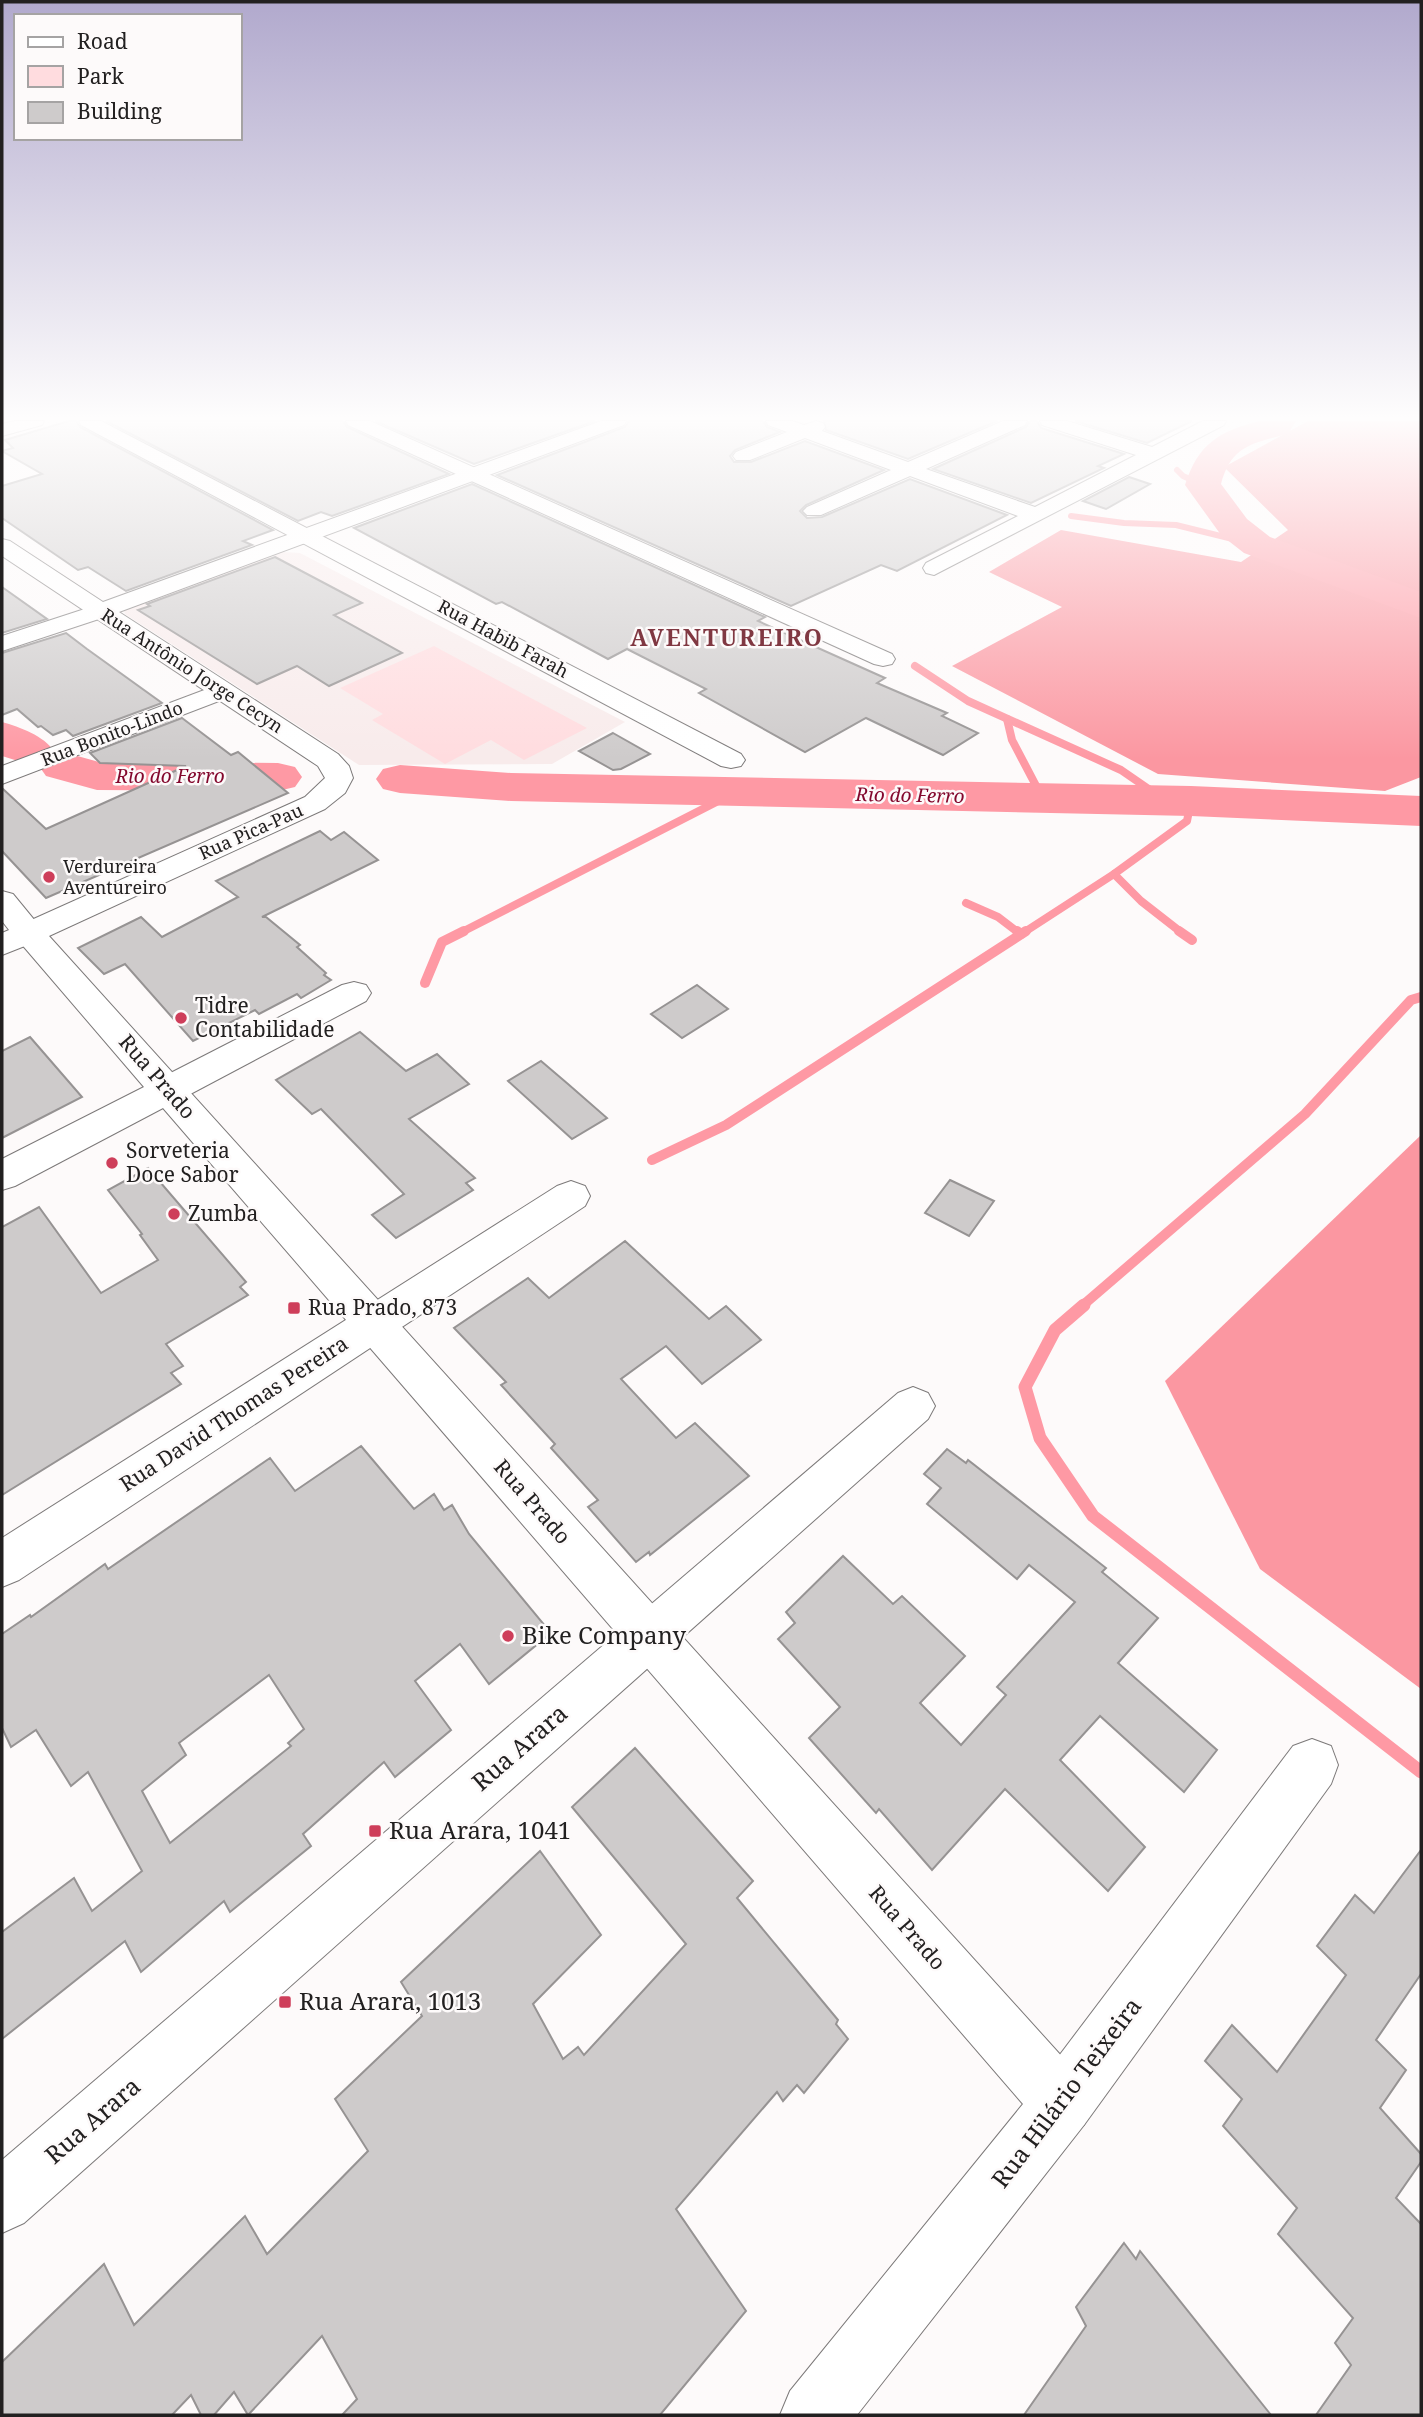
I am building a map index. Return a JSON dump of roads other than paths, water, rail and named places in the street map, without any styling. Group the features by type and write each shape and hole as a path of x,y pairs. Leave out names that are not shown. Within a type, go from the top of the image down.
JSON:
{"street":[{"path":"2,644 100,611 308,534"},
{"path":"606,534 883,659"},
{"path":"934,568 1000,534"},
{"name":"Rua Habib Farah","path":"305,535 731,760"},
{"name":"Rua Antônio Jorge Cecyn","path":"2,546 328,760 335,766 339,778"},
{"name":"Rua Bonito-Lindo","path":"2,776 223,691"},
{"name":"Rua Pica-Pau","path":"15,939 316,803 335,787 339,778"},
{"name":"Rua Prado","path":"2,901 15,939 168,1090 1062,2103"},
{"path":"2,1176 354,993"},
{"name":"Rua David Thomas Pereira","path":"2,1564 571,1196"},
{"name":"Rua Arara","path":"2,2200 912,1406"},
{"name":"Rua Hilário Teixeira","path":"814,2415 1062,2103 1312,1765"}],"waterway":[{"path":"1212,534 1257,545"},
{"path":"1243,534 1257,545 1421,606"},
{"path":"915,666 968,701 1121,770 1166,801"},
{"path":"1007,719 1012,740 1043,799"},
{"name":"Rio do Ferro","path":"2,736 31,751"},
{"name":"Rio do Ferro","path":"63,766 97,776 278,777"},
{"name":"Rio do Ferro","path":"400,779 511,787 1191,801 1421,811"},
{"path":"460,933 734,793"},
{"path":"1114,874 1187,821 1191,801"},
{"path":"1023,933 1114,874"},
{"path":"1114,874 1141,901 1182,933"},
{"path":"966,903 998,917 1019,933"},
{"path":"460,933 464,931"},
{"path":"1017,931 1021,934"},
{"path":"652,1160 726,1125 1026,931"},
{"path":"1179,931 1192,940"},
{"path":"425,983 442,942 460,933"},
{"path":"1082,1306 1305,1114 1411,1000 1421,997"},
{"path":"1084,1305 1055,1330 1025,1387 1040,1438 1093,1516 1421,1772"}],"place":[{"name":"Verdureira Aventureiro","path":"49,877"},
{"name":"Tidre Contabilidade","path":"181,1018"},
{"name":"Sorveteria Doce Sabor","path":"112,1163"},
{"name":"Zumba","path":"174,1214"},
{"name":"Rua Prado, 873","path":"294,1308"},
{"name":"Bike Company","path":"508,1636"},
{"name":"Rua Arara, 1041","path":"375,1831"},
{"name":"Rua Arara, 1013","path":"285,2002"}],"district":[{"name":"AVENTUREIRO","path":"727,638"}]}
